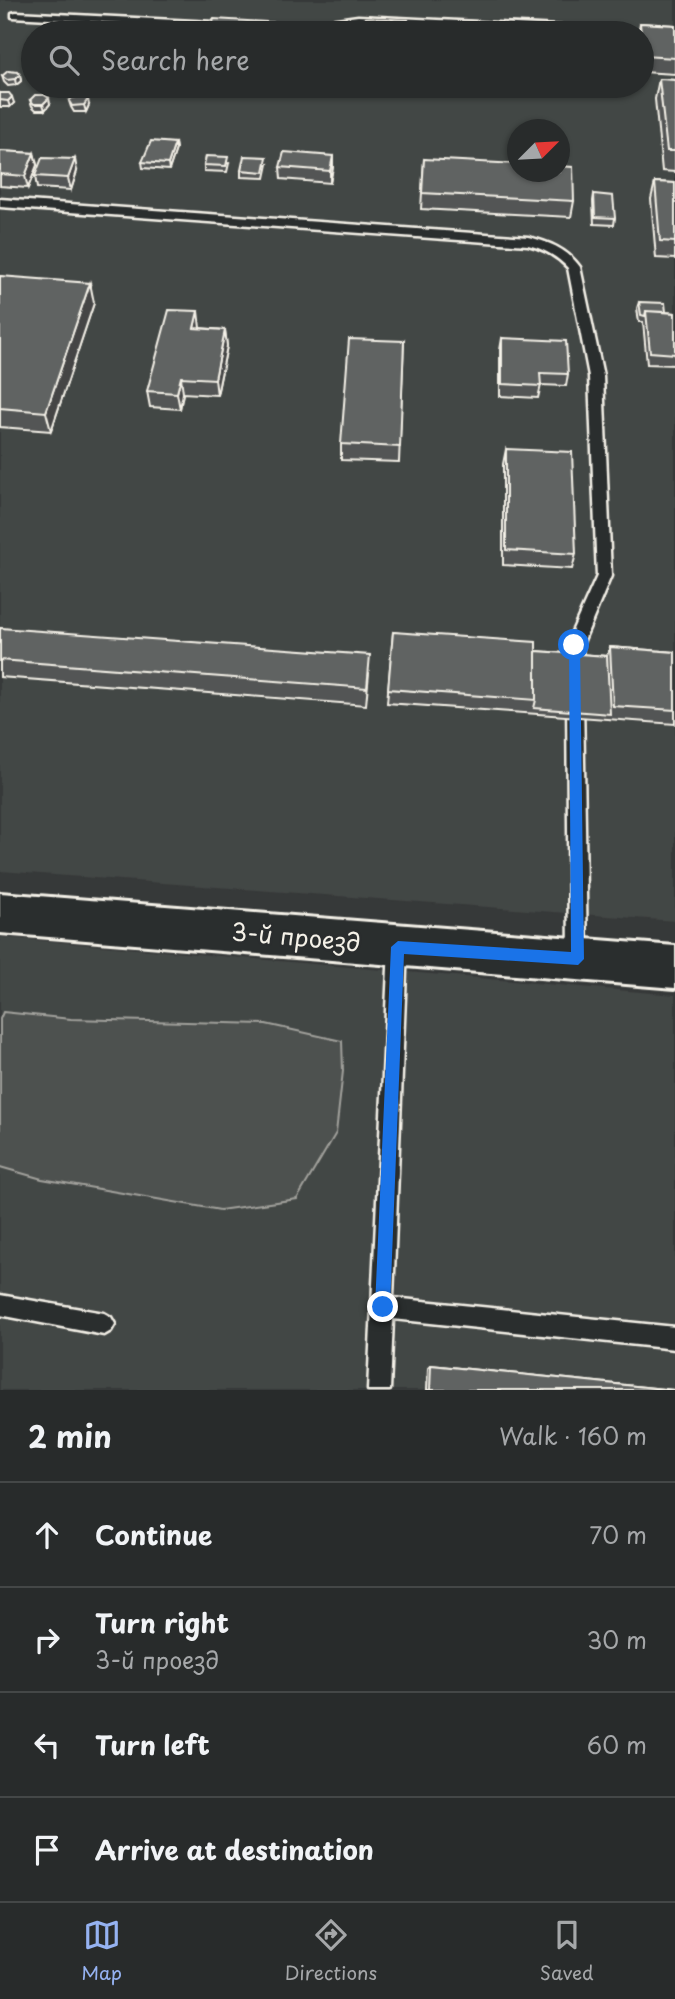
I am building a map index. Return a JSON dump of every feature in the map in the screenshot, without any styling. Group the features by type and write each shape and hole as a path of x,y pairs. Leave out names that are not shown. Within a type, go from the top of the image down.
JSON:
{"street":[{"name":"3-й проезд","path":"0,913 398,947 675,967"}],"lane":[{"path":"16,15 130,21"},
{"path":"343,21 396,21"},
{"path":"0,203 528,241 547,245 565,256 574,267 596,376 604,576 574,645 578,959"},
{"path":"379,1390 398,947"},
{"path":"0,1305 104,1324"},
{"path":"383,1307 675,1338"}],"shaded area":[{"path":"0,0 675,0 675,921 0,871"},
{"path":"0,937 675,995 675,1390 0,1390"},
{"path":"3,1012 71,1019 266,1024 342,1041 343,1071 336,1133 297,1199 220,1210 42,1179 0,1167 0,1019"}],"building":[{"path":"365,18 408,20 408,21 365,21"},
{"path":"214,19 248,21 213,21"},
{"path":"654,24 675,25 675,58 654,57"},
{"path":"8,71 18,72 20,75 7,80 2,76"},
{"path":"659,79 675,80 675,151 667,151"},
{"path":"0,93 9,93 12,97 8,101 0,100"},
{"path":"49,98 43,104 34,104 30,100"},
{"path":"72,98 88,99 84,105 72,106 69,101"},
{"path":"151,141 175,143 168,164 142,162"},
{"path":"0,151 34,153 25,176 0,174"},
{"path":"284,152 333,156 330,171 280,167"},
{"path":"206,156 228,157 226,166 204,165"},
{"path":"244,156 267,157 264,172 241,170"},
{"path":"42,158 75,159 68,178 35,176"},
{"path":"424,159 507,163 507,182 570,182 570,167 573,167 574,201 422,193"},
{"path":"655,182 675,183 675,242 660,241"},
{"path":"594,194 613,196 615,218 595,217"},
{"path":"0,276 90,283 46,412 0,408"},
{"path":"639,302 665,303 666,312 646,311 645,316 641,315"},
{"path":"169,310 198,311 194,328 225,330 215,379 181,377 177,393 147,391"},
{"path":"646,311 675,313 675,354 650,352"},
{"path":"502,338 566,341 568,374 540,373 541,386 502,384"},
{"path":"349,339 404,341 400,447 341,444"},
{"path":"506,449 572,452 576,554 506,550"},
{"path":"0,628 370,655 367,688 0,660"},
{"path":"393,632 536,642 536,700 388,689"},
{"path":"610,647 675,652 675,710 613,706"},
{"path":"536,651 607,656 610,714 534,708"},
{"path":"431,1365 674,1390 430,1390"}],"route":[{"path":"383,1307 398,947 578,959 574,645"}]}
